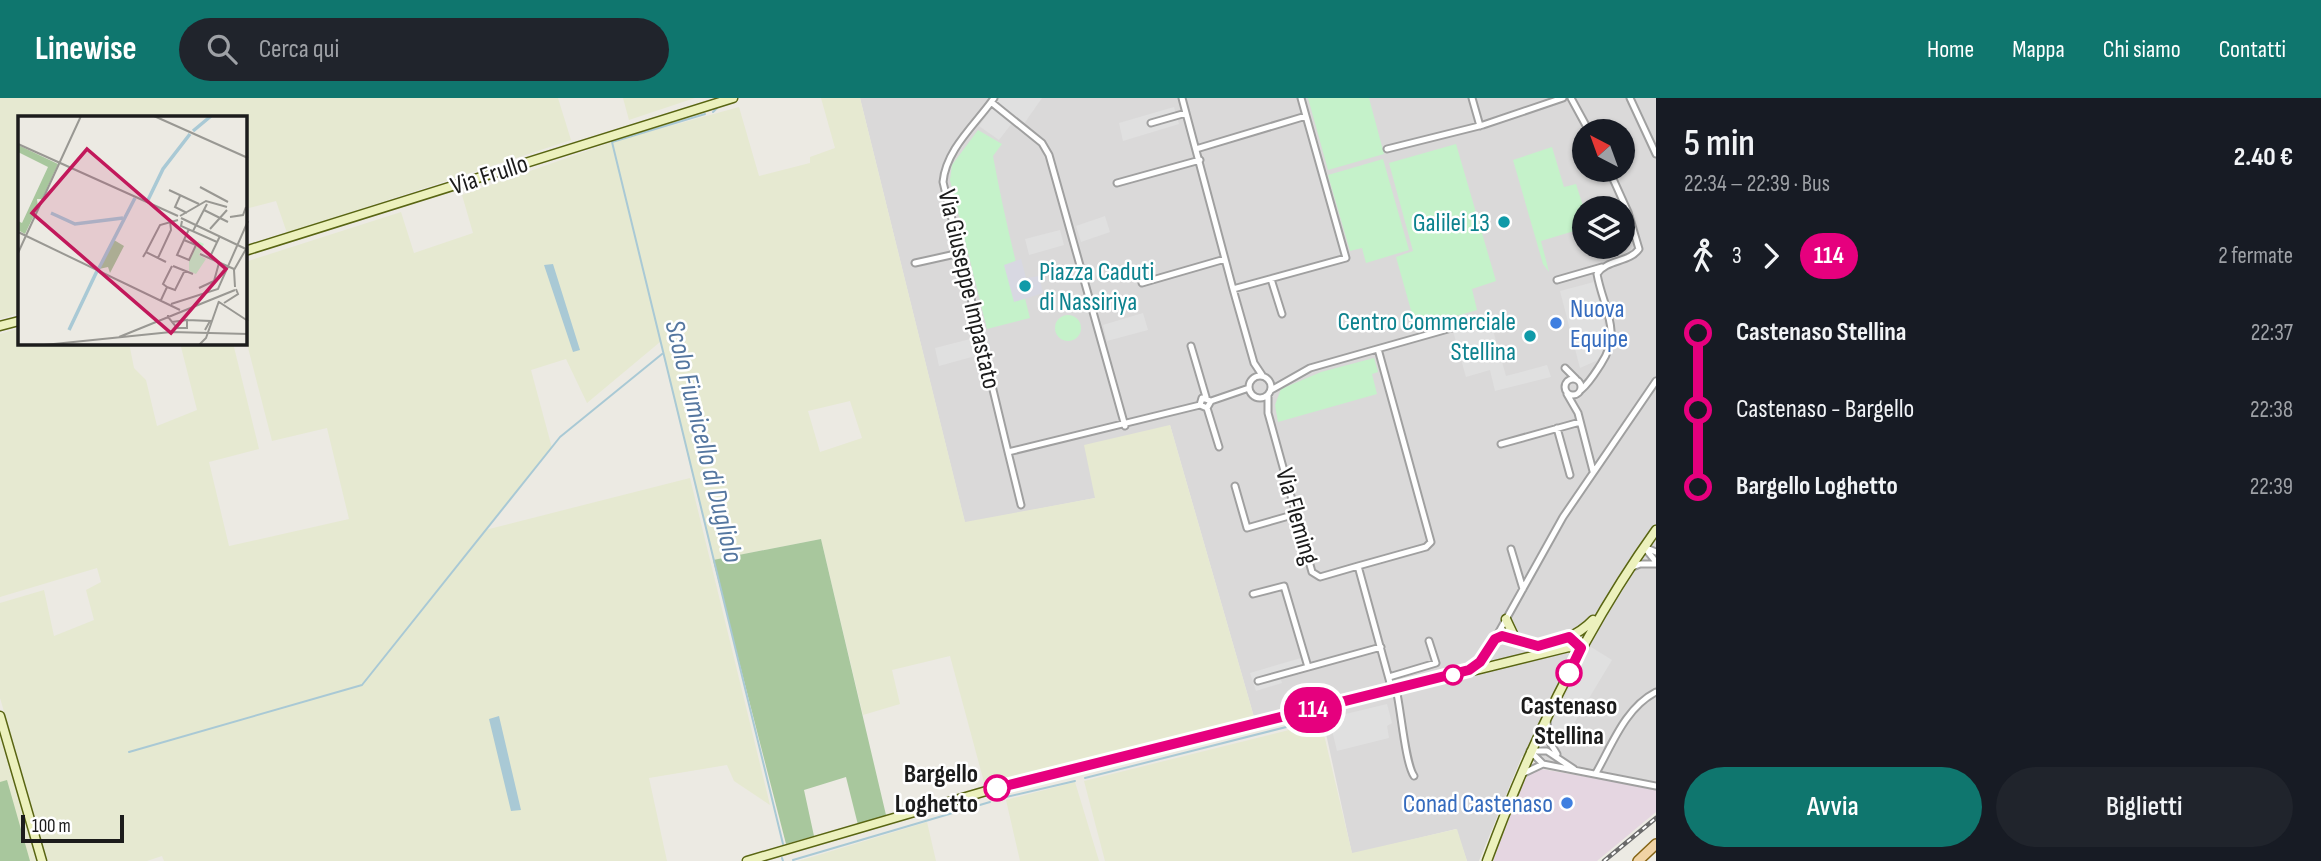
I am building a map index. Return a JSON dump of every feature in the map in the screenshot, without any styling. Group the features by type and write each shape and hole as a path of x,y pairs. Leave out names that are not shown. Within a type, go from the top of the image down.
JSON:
{"main road":[{"path":"1638,861 1656,844"}],"street":[{"name":"Via Frullo","path":"247,250 733,98"},
{"path":"1182,98 1254,363 1250,384"},
{"path":"1233,289 1346,258 1301,98"},
{"path":"1472,98 1480,125"},
{"path":"1387,149 1480,125 1563,98"},
{"path":"1571,98 1582,119"},
{"path":"1630,98 1656,154"},
{"path":"993,100 1037,139 1049,155 1125,426"},
{"name":"Via Giuseppe Impastato","path":"993,100 944,168 943,182 1021,505"},
{"path":"1152,123 1186,113"},
{"path":"1196,149 1306,116"},
{"path":"1116,183 1199,160"},
{"path":"1557,280 1634,255 1639,249 1628,212 1614,182"},
{"path":"915,263 960,253"},
{"path":"1142,283 1225,258"},
{"path":"1567,394 1572,396 1580,391 1611,349 1613,334 1597,274 1602,267"},
{"path":"1271,279 1282,314"},
{"path":"0,326 18,321"},
{"path":"1008,452 1125,426 1200,405 1208,399 1240,393 1255,396 1270,393 1288,379 1310,368 1462,325"},
{"path":"1191,346 1208,399 1207,408 1219,447"},
{"path":"1378,349 1431,542 1426,547 1358,566 1405,729 1408,767 1414,776"},
{"name":"Via Fleming","path":"1254,363 1265,376 1270,393 1268,413 1314,575 1320,577 1358,566"},
{"path":"1578,413 1578,380 1565,368 1567,394 1578,413 1594,471"},
{"path":"1565,383 1594,374"},
{"path":"1240,393 1265,376 1288,379"},
{"path":"1469,670 1480,662 1495,639 1594,471 1656,381"},
{"name":"Via Fleming","path":"1250,384 1268,413"},
{"path":"1200,405 1207,408"},
{"path":"1501,444 1580,422"},
{"path":"1558,428 1570,475"},
{"path":"1235,485 1247,528 1296,514"},
{"path":"1487,861 1530,751 1581,648 1628,570 1656,530"},
{"path":"1644,547 1656,552"},
{"path":"1644,547 1656,563"},
{"path":"1511,549 1523,589"},
{"path":"1628,570 1640,564 1656,563"},
{"path":"1253,594 1284,586 1308,667"},
{"path":"1495,639 1515,638 1538,646 1569,637 1586,628 1601,613"},
{"path":"1506,619 1515,638"},
{"path":"1569,637 1581,648"},
{"path":"1389,677 1436,663 1429,641"},
{"path":"1258,681 1381,647"},
{"path":"747,861 993,789 1469,670 1569,647 1581,648"},
{"path":"1596,774 1630,714 1644,698 1656,692"},
{"path":"1547,715 1549,741 1561,760"},
{"path":"0,716 42,861"},
{"path":"1530,751 1542,749 1574,769"},
{"path":"1530,751 1543,764"},
{"path":"1517,781 1530,768 1543,764 1656,786"}],"shaded area":[{"path":"860,98 1656,98 1656,782 1522,756 1479,861 1467,861 1456,829 1352,854 1319,701 1254,717 1170,425 1095,498 965,523"},
{"path":"1000,98 1042,98 1021,128 1012,123 999,140 979,126"},
{"path":"1174,107 1179,124 1123,141 1119,123"},
{"path":"1105,216 1110,232 1081,242 1076,226"},
{"path":"1060,230 1064,245 1029,255 1025,239"},
{"name":"Piazza Caduti di Nassiriya","path":"1021,259 1026,278 1039,276 1043,293 1014,302 1004,265"},
{"path":"1594,282 1608,339 1604,353 1596,361 1580,368 1560,291"},
{"path":"1143,313 1148,330 1107,341 1103,325"},
{"path":"1488,313 1506,376 1547,365 1551,377 1495,391 1490,370 1466,377 1453,331 1461,329 1459,322"},
{"path":"974,338 979,355 939,366 935,348"},
{"path":"1591,647 1612,660 1562,743 1551,736 1552,720"},
{"path":"1301,658 1304,670 1280,677 1282,683 1256,691 1250,673"},
{"path":"1387,704 1392,723 1387,726 1389,738 1337,751 1329,718"},
{"path":"1536,768 1656,789 1656,812 1597,861 1493,861 1524,779"}],"green space":[{"path":"0,98 558,98 571,140 287,233 276,201 247,208 247,116 18,116 18,313 0,319"},
{"path":"623,98 695,98 629,120"},
{"path":"821,98 860,98 965,522 1095,498 1084,445 1170,425 1254,717 985,786 950,656 892,670 900,704 863,715 821,539 713,560 660,342 587,403 566,359 531,370 552,448 485,530 690,478 770,805 734,781 727,765 649,778 667,861 164,861 162,856 147,861 48,861 0,698 0,603 44,590 54,636 94,620 86,590 101,582 97,568 0,597 0,334 18,328 18,345 129,345 134,368 146,380 157,426 197,410 181,345 233,345 259,449 209,462 229,546 349,519 327,428 272,441 247,344 247,261 401,212 414,253 473,233 462,195 612,142 739,107 759,176 810,163 810,157 835,148","holes":["850,401 862,438 820,452 808,411"]},
{"path":"1308,98 1369,98 1384,154 1328,170"},
{"path":"978,130 1002,144 993,156 1030,318 987,329 950,180 952,165"},
{"path":"1456,144 1496,281 1472,289 1477,310 1416,328 1396,257 1413,251 1389,163"},
{"path":"1552,147 1564,187 1576,184 1580,196 1572,196 1572,232 1541,241 1549,272 1543,264 1513,160"},
{"path":"1383,159 1409,250 1366,263 1362,248 1350,251 1328,175"},
{"path":"1068,315 1077,319 1081,328 1077,337 1068,341 1059,337 1055,328 1059,319"},
{"path":"1374,358 1378,372 1372,374 1377,394 1278,422 1275,405 1281,389 1321,372"},
{"path":"821,539 886,815 858,825 846,777 804,790 814,836 786,844 713,560"},
{"path":"1321,722 1352,853 1457,829 1467,861 1105,861 1084,781"},
{"path":"0,726 38,861 0,861"},
{"path":"7,780 30,861 0,861 0,782"},
{"path":"1075,782 1099,861 1020,861 1006,800"},
{"path":"927,822 936,861 798,861 822,854"}],"water":[{"path":"553,264 580,350 573,352 544,265"},
{"path":"499,716 521,810 511,811 489,719"}],"waterway":[{"name":"Scolo Fiumicello di Dugliolo","path":"713,112 717,108"},
{"name":"Scolo Fiumicello di Dugliolo","path":"705,114 612,142 783,844"},
{"path":"129,752 362,685 560,437 662,354"},
{"path":"1085,778 1314,720"},
{"path":"1002,798 1075,781"},
{"path":"793,860 990,802"}],"railway":[{"path":"1604,861 1656,818"}],"bus line":[{"name":"114","path":"997,788 1469,670 1480,662 1495,639 1502,636 1538,646 1569,637 1573,639 1581,648 1569,673"}],"place":[{"name":"Galilei 13","path":"1504,222"},
{"name":"Piazza Caduti di Nassiriya","path":"1025,286"},
{"name":"Nuova Equipe","path":"1556,323"},
{"name":"Centro Commerciale Stellina","path":"1530,336"},
{"name":"Castenaso Stellina","path":"1569,673"},
{"name":"Bargello Loghetto","path":"997,788"},
{"name":"Conad Castenaso","path":"1567,803"}]}
